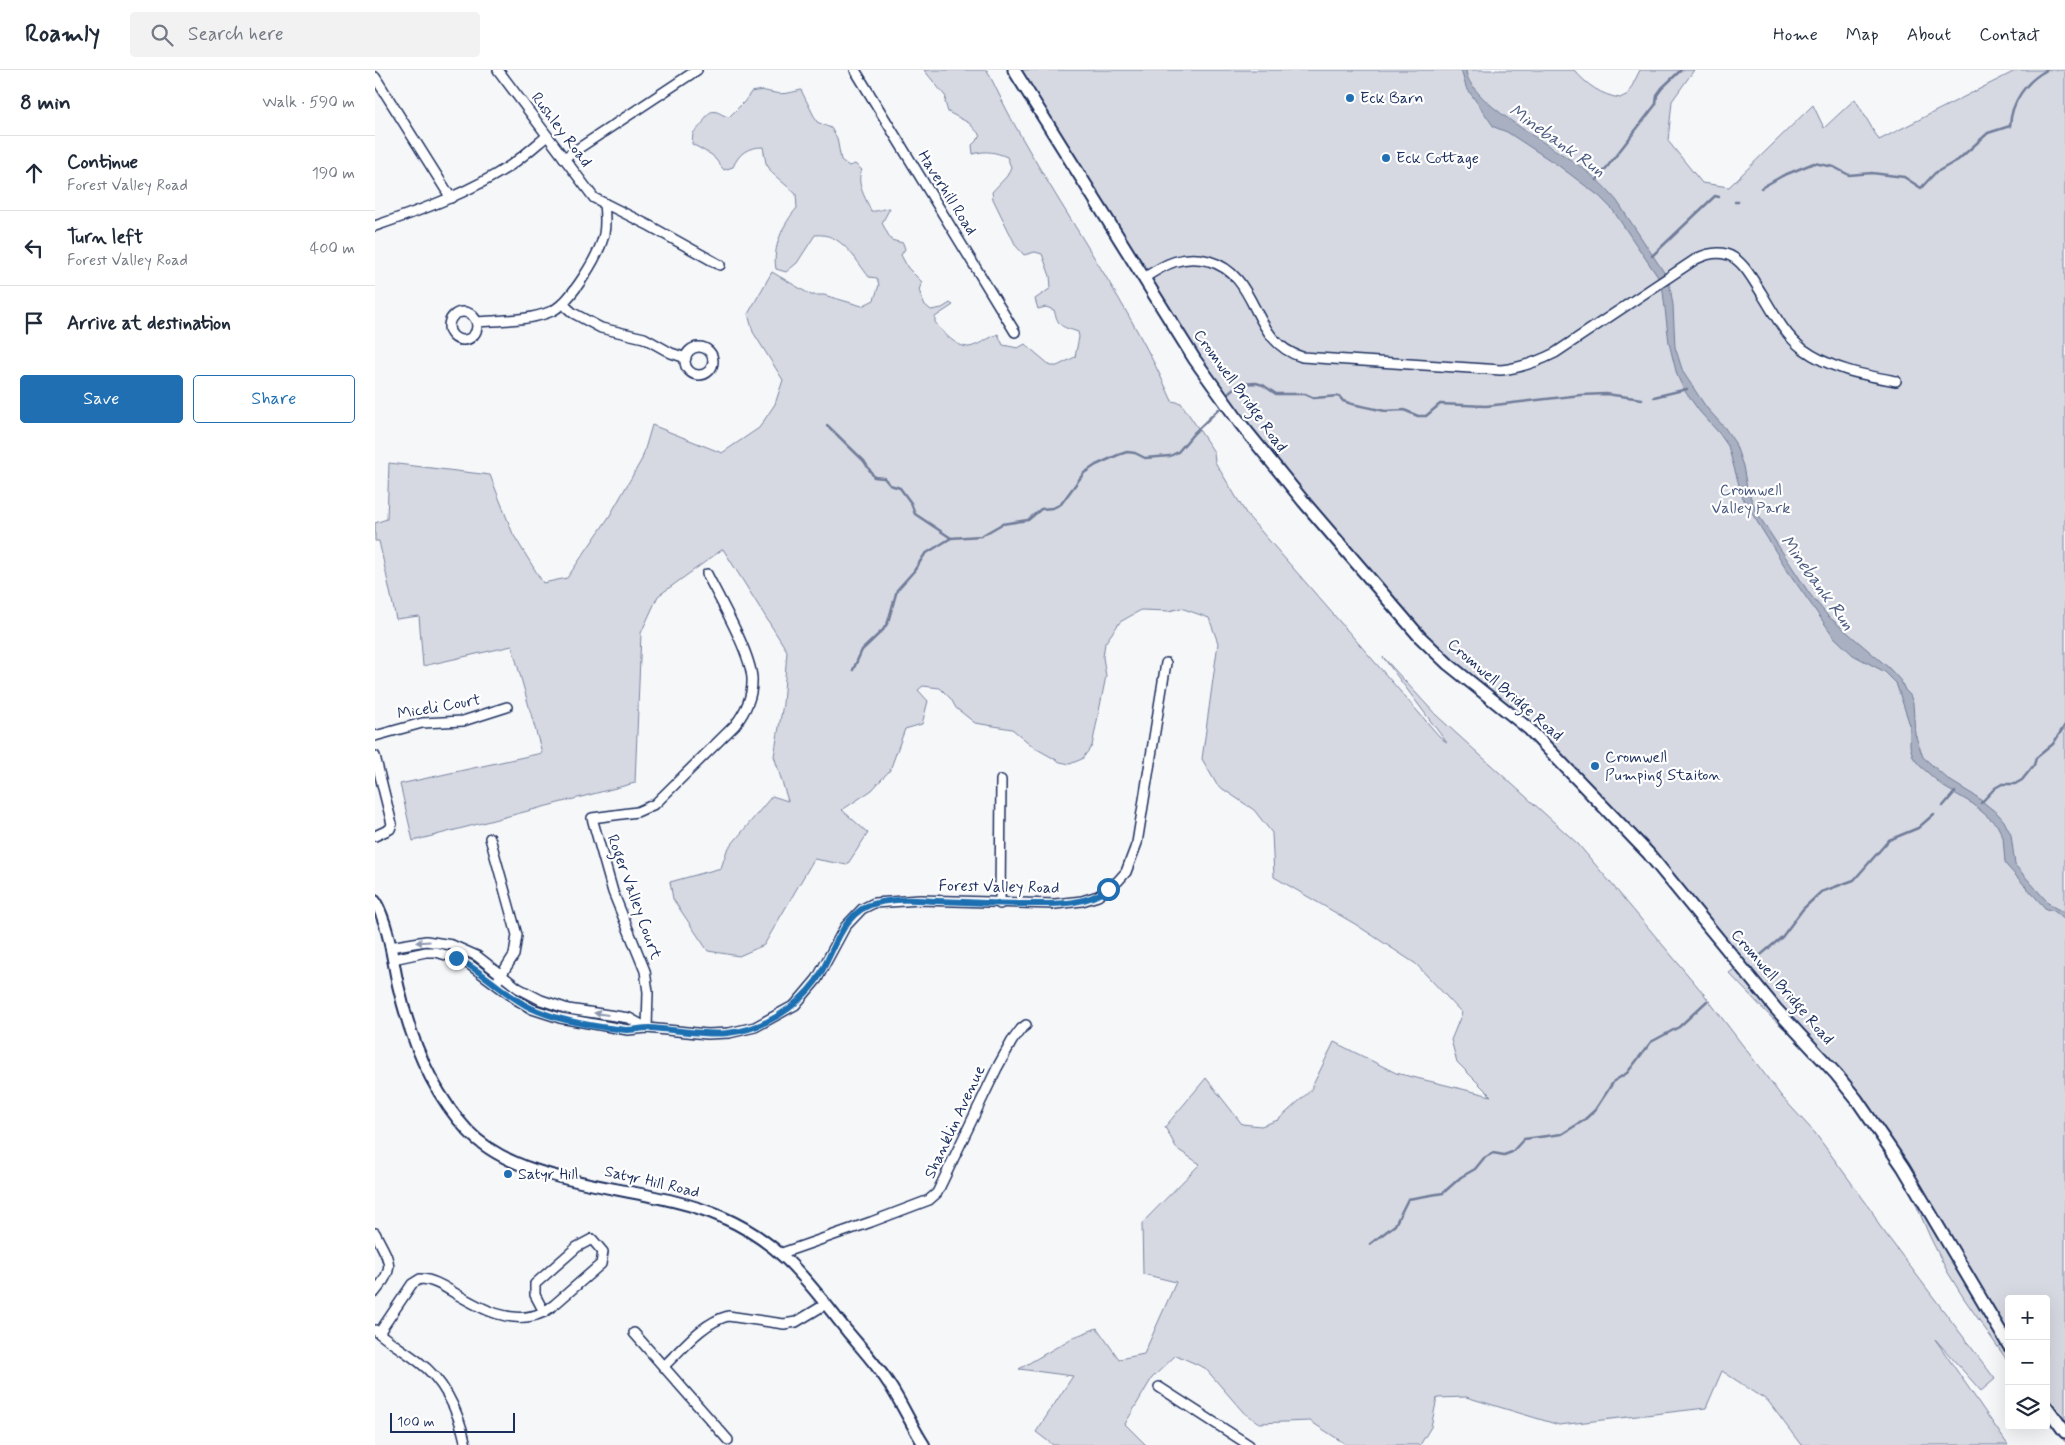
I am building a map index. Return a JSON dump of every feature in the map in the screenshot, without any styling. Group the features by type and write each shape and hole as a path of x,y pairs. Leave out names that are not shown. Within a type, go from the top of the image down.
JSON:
{"main road":[{"name":"Cromwell Bridge Road","path":"1014,70 1195,360 1240,423 1304,502 1414,630 1448,664 1529,729 1648,853 1776,1009 1836,1074 1863,1108 1903,1167 2005,1340"},
{"path":"2050,1411 2065,1432"}],"street":[{"name":"Rushley Road","path":"498,70 594,198 720,265"},
{"path":"564,158 697,70"},
{"name":"Haverhill Road","path":"855,70 1015,332"},
{"path":"375,78 451,198"},
{"path":"375,226 451,198 496,174 547,136"},
{"path":"477,322 530,317 553,311 563,304 578,286 604,235 606,224 604,203"},
{"path":"1144,278 1176,260 1200,259 1213,262 1234,274 1242,284 1271,338 1292,354 1302,357 1485,370 1518,368 1537,362 1696,259 1710,253 1719,253 1735,258 1750,273 1780,323 1803,348 1831,364 1851,372 1896,381"},
{"path":"563,304 573,313 601,328 643,338 671,353 685,358"},
{"name":"Roger Valley Court","path":"647,1028 648,992 645,971 641,957 613,892 592,818 637,812 655,804 735,725 744,713 751,687 749,666 745,652 707,574"},
{"name":"Forest Valley Road","path":"393,959 426,952 445,954 470,965 532,1009 560,1018 628,1030 647,1028 707,1034 729,1033 755,1027 795,1006 817,979 845,927 862,909 875,903 920,900 1000,904 1055,904 1082,901 1103,893 1118,881 1126,872 1137,843 1166,663"},
{"name":"Miceli Court","path":"375,736 422,723 463,721 507,707"},
{"path":"375,756 392,824 390,829 375,836"},
{"path":"1000,904 1001,780"},
{"path":"490,838 517,935 514,955 495,984"},
{"name":"Satyr Hill Road","path":"375,901 381,913 405,1014 425,1068 447,1105 478,1140 500,1156 538,1171 667,1198 723,1217 757,1235 782,1254 891,1386 924,1445"},
{"name":"Forest Valley Road","path":"390,947 426,941 453,945 477,956 529,995 553,1005 629,1018 647,1028"},
{"name":"Shanklin Avenue","path":"782,1254 929,1200 937,1193 997,1068 1012,1041 1026,1025"},
{"path":"375,1234 389,1261 388,1275 375,1292"},
{"path":"466,1445 453,1404 437,1379 418,1361 377,1332 413,1284 420,1279 430,1280 474,1304 500,1315 530,1317 544,1312 601,1264 603,1252 591,1239 577,1247 535,1284 535,1295 544,1312"},
{"path":"664,1366 710,1323 720,1318 728,1316 784,1324 795,1322 825,1304"},
{"path":"634,1333 728,1440"},
{"path":"1159,1387 1249,1445"}],"green space":[{"path":"924,70 987,70 1008,113 1041,171 1120,300 1172,401 1181,403 1214,452 1215,462 1247,515 1439,736 1447,743 1383,657 1436,715 1578,844 1703,993 1782,1097 1815,1133 1872,1211 1879,1225 1995,1379 1981,1391 1935,1339 2008,1445 1801,1445 1768,1401 1722,1371 1706,1408 1559,1425 1466,1397 1437,1398 1431,1427 1420,1445 1347,1445 1310,1421 1259,1423 1244,1413 1205,1368 1176,1355 1152,1378 1125,1424 1146,1445 1053,1445 1036,1432 1073,1376 1019,1369 1074,1337 1097,1328 1119,1359 1144,1354 1176,1282 1143,1274 1142,1223 1200,1164 1177,1149 1165,1127 1206,1078 1242,1124 1261,1126 1278,1120 1310,1091 1334,1042 1396,1073 1491,1096 1457,1062 1451,1040 1462,1013 1416,964 1355,924 1274,877 1272,833 1254,810 1217,785 1202,759 1218,643 1209,618 1181,608 1169,611 1141,610 1120,622 1105,643 1103,657 1106,676 1092,746 1082,759 1070,764 1060,762 1035,748 1012,729 975,723 956,708 951,699 940,688 923,686 918,690 928,701 922,724 905,729 890,770 872,790 842,810 868,833 847,865 814,859 764,945 739,956 708,951 673,899 670,882 721,868 727,850 772,796 788,801 774,756 783,704 787,651 723,549 658,596 641,633 635,783 413,841 400,784 542,753 512,646 423,666 419,616 396,619 379,541 375,541 375,523 387,519 389,463 490,475 513,534 543,583 567,578 609,517 642,459 652,425 722,453 759,428 775,404 783,380 753,332 748,314 772,272 811,295 824,295 862,306 874,300 879,285 877,278 869,277 853,255 840,242 824,235 815,235 797,263 786,272 776,269 777,245 787,221 797,208 796,194 772,173 766,163 763,147 748,150 738,158 733,167 724,170 712,155 692,144 693,133 709,113 714,111 729,117 751,92 762,90 782,94 801,90 817,122 831,128 837,138 841,160 849,166 855,164 862,170 860,185 871,211 890,208 882,223 891,240 903,243 905,249 901,255 908,268 922,282 919,290 924,304 931,310 942,308 950,303 953,305 935,317 935,322 945,334 959,344 969,347 998,334 1003,345 1018,348 1025,344 1051,366 1057,366 1075,357 1079,337 1078,332 1061,326 1054,310 1046,307 1038,309 1035,299 1051,288 1050,276 1042,254 1035,252 1024,255 1016,246 993,199 992,192 1007,176 1011,167 1007,157 990,152 973,154 972,145 981,136 969,123 948,112 945,102 946,97"},
{"name":"Cromwell Valley Park","path":"1019,70 1574,70 1595,88 1620,98 1628,94 1640,70 1694,70 1672,101 1668,141 1702,183 1729,187 1813,105 1824,128 1855,99 1879,140 2017,70 2065,70 2065,1442 2050,1421 2050,1295 2005,1295 2005,1357 1947,1271 1906,1181 1840,1079 1770,1016 1729,973 1744,962 1663,864 1462,669 1431,643 1307,499 1234,407"}],"water":[{"name":"Minebank Run","path":"1461,70 1466,70 1470,83 1497,110 1584,169 1617,201 1669,280 1673,305 1675,347 1683,372 1706,407 1725,428 1735,443 1743,466 1747,488 1757,513 1809,593 1828,616 1889,668 1901,681 1913,703 1915,734 1923,757 1949,780 1977,797 1998,814 2011,835 2015,865 2052,906 2065,913 2065,920 2054,911 2046,909 2007,866 2005,863 2003,837 1997,825 1973,804 1944,787 1919,765 1913,757 1910,746 1910,725 1896,683 1885,672 1853,655 1834,637 1789,573 1743,499 1728,446 1684,390 1677,375 1669,343 1662,283 1612,209 1599,196 1559,166 1507,132 1494,127 1466,87"}],"waterway":[{"path":"1597,180 1656,104 1657,95 1662,88 1681,70"},
{"path":"1761,188 1782,176 1814,163 1834,167 1849,175 1872,173 1904,177 1921,188 1935,173 1958,160 1988,133 2010,126 2013,109 2021,93 2026,86 2047,70"},
{"path":"1652,256 1715,196 1719,197"},
{"path":"1229,392 1239,384 1256,383 1263,385 1276,394 1305,394 1314,398 1339,396 1343,401 1352,404 1385,411 1404,410 1418,416 1426,416 1440,404 1486,406 1606,394 1642,399"},
{"path":"1654,397 1687,389"},
{"path":"853,670 862,650 883,630 888,622 897,590 914,571 925,554 951,538 981,536 1002,524 1028,520 1041,509 1053,508 1061,504 1084,473 1118,455 1127,452 1135,453 1145,458 1170,456 1178,452 1194,433 1219,409"},
{"path":"827,425 864,461 874,477 884,478 890,485 900,488 911,503 915,514 951,538"},
{"path":"1981,803 1995,788 2002,784 2015,784 2022,780 2034,765 2036,758 2053,744 2065,725"},
{"path":"1943,806 1955,792"},
{"path":"1756,959 1782,937 1803,909 1821,892 1854,880 1889,840 1918,828 1934,814"},
{"path":"1370,1244 1395,1225 1408,1199 1443,1193 1461,1177 1475,1169 1484,1158 1493,1153 1504,1155 1512,1152 1524,1139 1562,1134 1583,1121 1595,1110 1614,1081 1627,1073 1651,1042 1679,1027 1707,1001"}],"place":[{"name":"Eck Barn","path":"1350,98"},
{"name":"Eck Cottage","path":"1386,158"},
{"name":"Cromwell Pumping Staiton","path":"1595,766"},
{"name":"Satyr Hill","path":"508,1174"}],"route":[{"path":"456,958 470,965 532,1009 560,1018 628,1030 647,1028 707,1034 729,1033 755,1027 795,1006 817,979 845,927 862,909 875,903 920,900 1000,904 1055,904 1082,901 1098,896 1108,889"}]}
